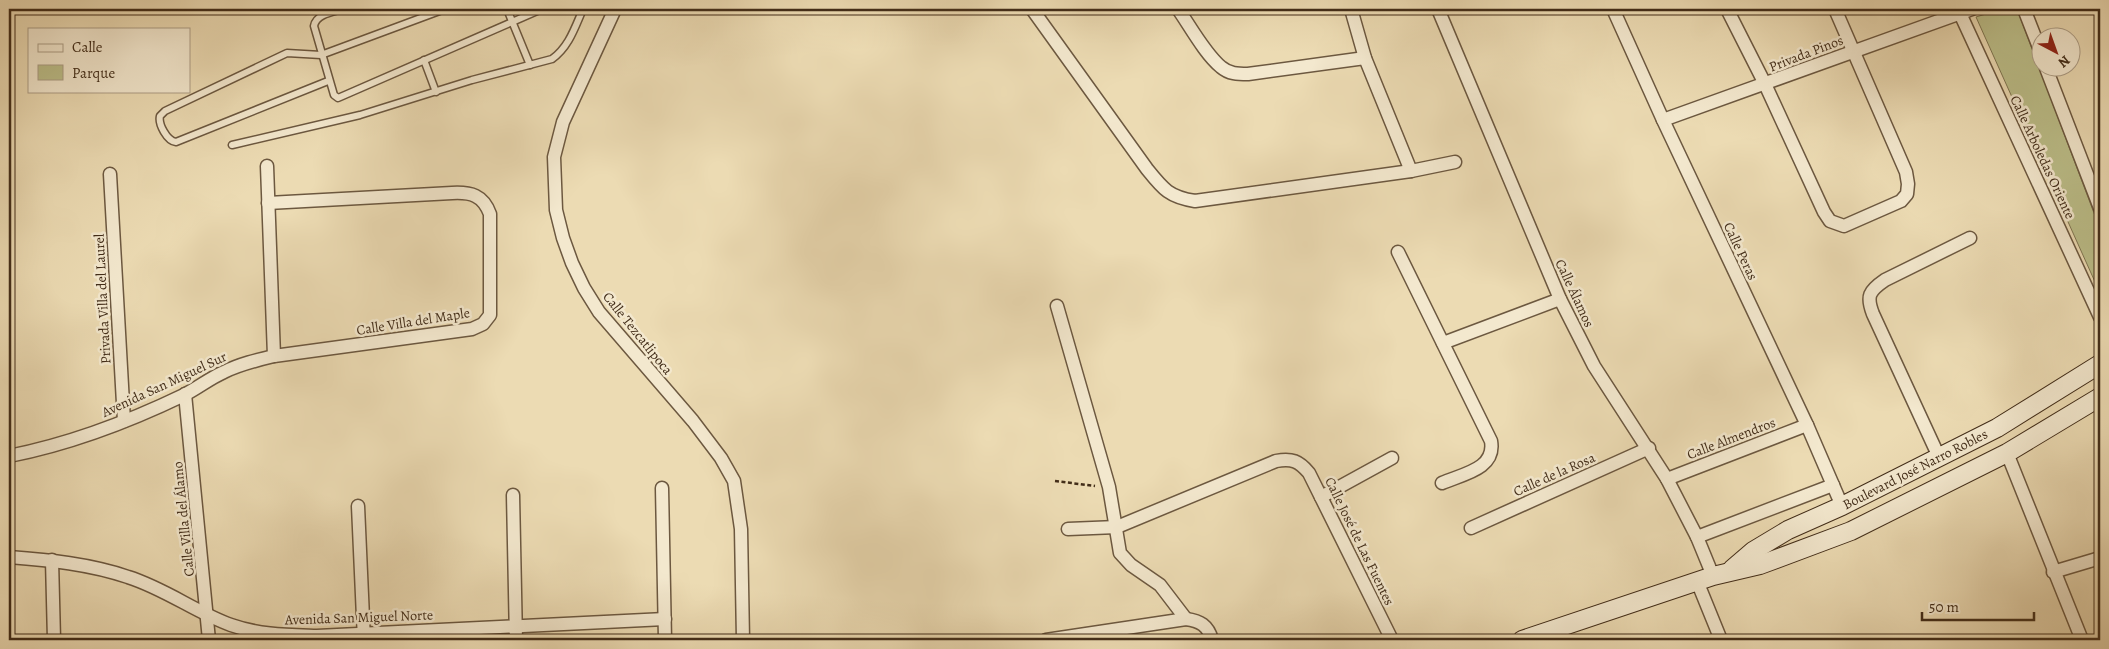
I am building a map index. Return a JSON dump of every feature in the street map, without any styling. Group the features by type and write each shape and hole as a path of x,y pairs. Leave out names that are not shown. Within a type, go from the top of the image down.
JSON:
{"street":[{"name":"Calle Tezcatlipoca","path":"615,9 563,122 554,156 556,210 572,263 584,288 599,312 722,458 734,481 741,528 743,640"},
{"path":"1032,9 1156,181 1169,194 1178,198 1195,201 1411,172 1455,162"},
{"path":"1178,9 1210,55 1221,67 1232,73 1248,74 1365,58"},
{"path":"1351,9 1365,58 1411,172"},
{"name":"Calle Álamos","path":"1438,9 1560,299 1594,366 1649,448 1697,537 1713,576 1721,640"},
{"name":"Calle Peras","path":"1613,9 1663,120 1807,425 1842,506"},
{"path":"1727,9 1765,84 1824,212 1830,221 1844,226 1901,201 1908,194 1908,184 1906,172 1835,9"},
{"path":"2024,9 2032,29"},
{"name":"Privada Pinos","path":"1663,120 1963,10"},
{"name":"Calle Arboledas Oriente","path":"1963,10 2100,318"},
{"path":"2050,78 2100,208"},
{"path":"267,166 274,356"},
{"name":"Privada Villa del Laurel","path":"110,174 124,421"},
{"name":"Calle Villa del Maple","path":"268,204 467,192 474,193 484,201 491,221 491,309 488,319 477,328 274,356"},
{"path":"1939,457 1873,314 1869,304 1870,295 1873,288 1885,280 1970,238"},
{"path":"1398,252 1491,441 1493,451 1490,459 1484,465 1442,483"},
{"path":"1444,343 1560,299"},
{"path":"1056,306 1108,487 1117,528 1117,544 1120,553 1132,565 1160,585 1186,619"},
{"name":"Avenida San Miguel Sur","path":"9,456 87,436 185,394 226,371 274,356"},
{"name":"Boulevard José Narro Robles","path":"1713,576 1788,530 1842,506 1997,428 2100,364"},
{"name":"Calle Villa del Álamo","path":"185,394 209,640"},
{"name":"Boulevard José Narro Robles","path":"1522,640 1713,576 1760,565 1851,530 2007,453 2100,397"},
{"name":"Calle Almendros","path":"1667,479 1807,425"},
{"name":"Calle de la Rosa","path":"1471,528 1649,448"},
{"path":"2007,453 2053,572 2082,640"},
{"path":"1321,496 1392,458"},
{"name":"Calle José de Las Fuentes","path":"1117,528 1276,461 1294,460 1309,473 1392,640"},
{"path":"1697,537 1834,485"},
{"path":"662,488 665,640"},
{"path":"513,495 516,640"},
{"path":"358,506 363,637"},
{"path":"1068,529 1117,528"},
{"name":"Avenida San Miguel Norte","path":"9,557 52,560 128,576 172,595 208,615 231,625 252,631 280,634 363,637 516,626 664,619"},
{"path":"2053,572 2100,558"},
{"path":"52,560 54,640"},
{"path":"1046,640 1186,619 1203,623 1210,631 1212,640"}],"lane":[{"path":"343,9 320,17 314,23 328,81 334,96 341,97 542,9"},
{"path":"328,81 176,142 168,139 160,123 160,116 165,111 287,54 322,55 445,9"},
{"path":"507,9 530,65"},
{"path":"232,145 360,115 552,59 563,49 583,9"},
{"path":"424,60 436,92"}],"path":[{"path":"1056,482 1080,486 1108,487"}],"green space":[{"path":"2002,9 2017,9 2032,49 2032,78 2043,78 2100,229 2100,293 1976,17"}]}
